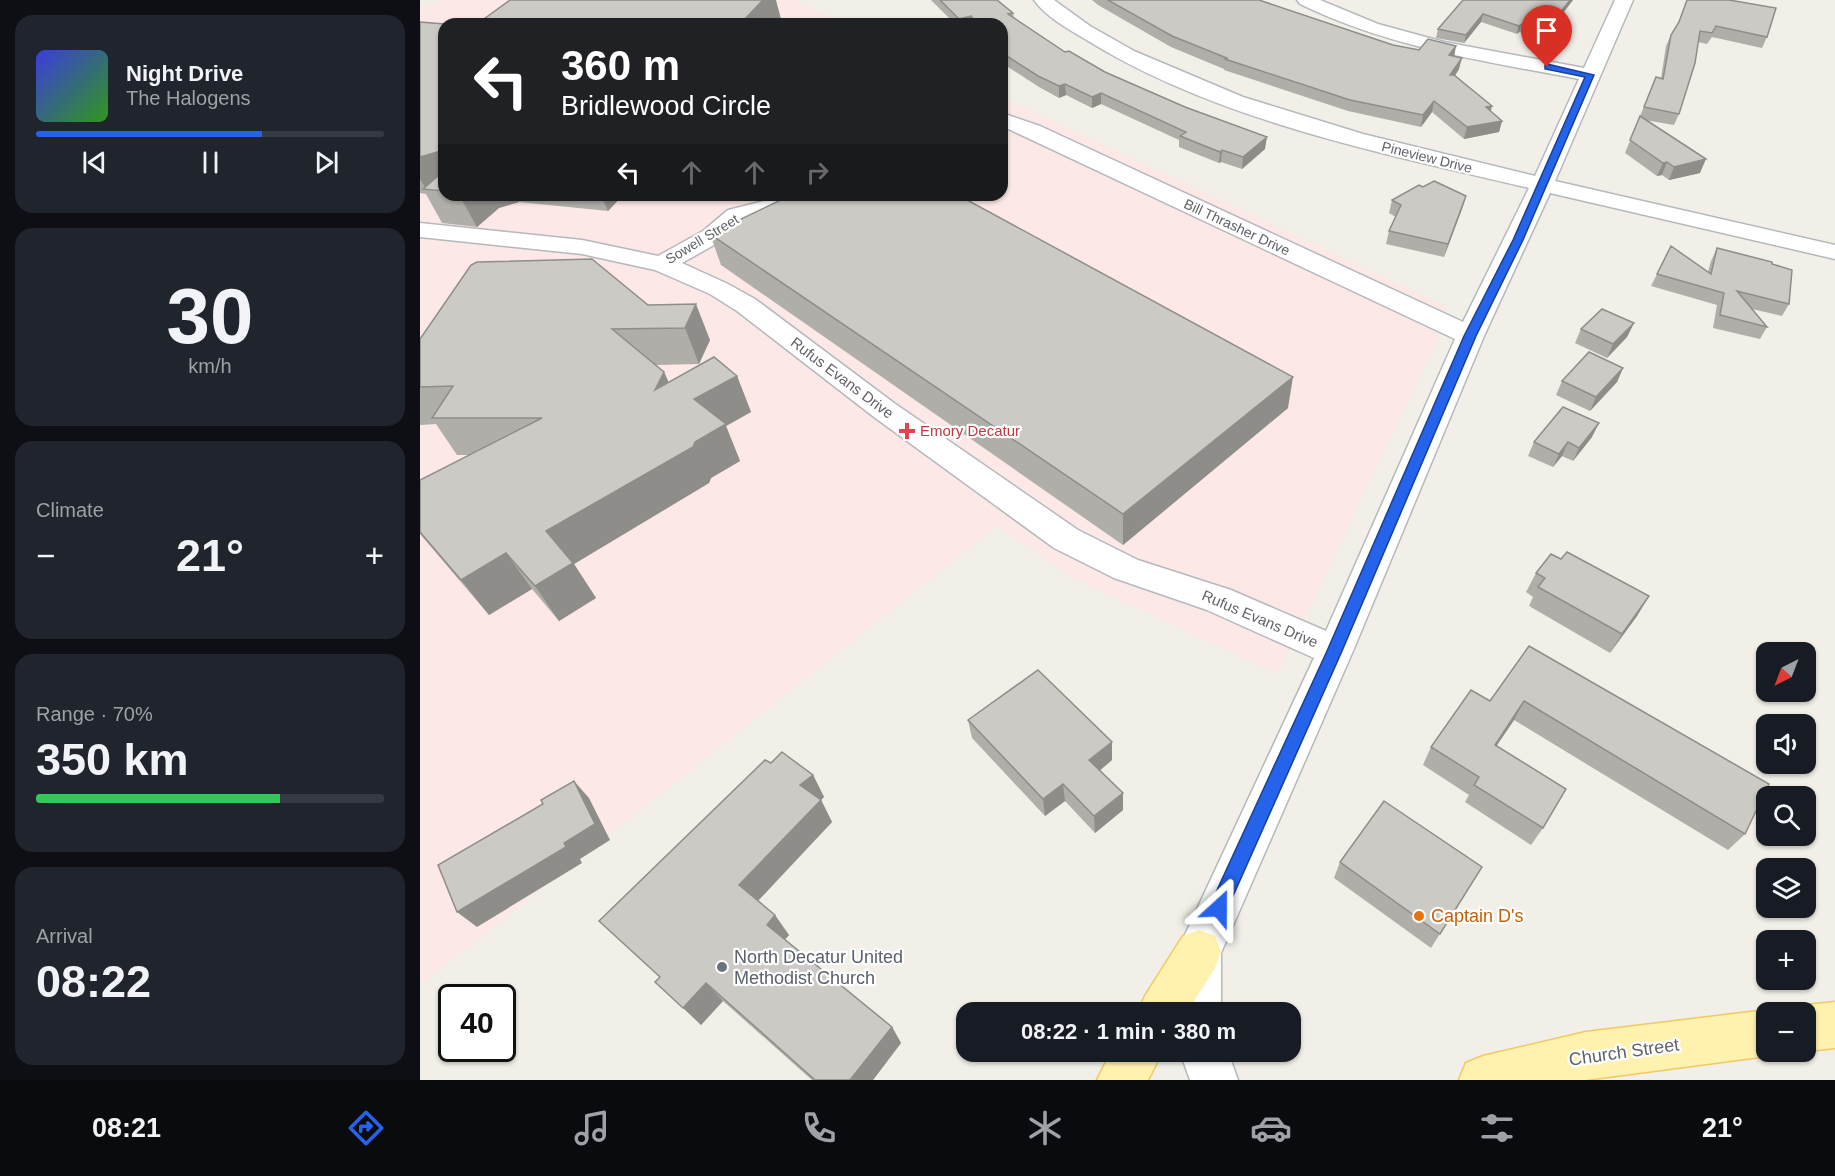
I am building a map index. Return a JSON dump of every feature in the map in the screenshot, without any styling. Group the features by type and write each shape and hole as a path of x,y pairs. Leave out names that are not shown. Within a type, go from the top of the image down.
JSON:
{"main road":[{"path":"1167,1002 1199,952"},
{"path":"1816,1027 1835,1025"},
{"name":"Church Street","path":"1483,1080 1586,1056 1756,1034"},
{"path":"1121,1080 1132,1062"}],"street":[{"name":"Pineview Drive","path":"1043,0 1091,35 1131,58 1233,102 1340,136 1835,252"},
{"path":"1306,0 1382,31 1448,47 1590,75"},
{"path":"1198,1002 1199,952 1335,651 1470,336 1543,185 1624,0"},
{"name":"Bill Thrasher Drive","path":"1008,121 1470,336"},
{"name":"Sowell Street","path":"662,264 712,236 736,215 793,201"},
{"name":"Rufus Evans Drive","path":"420,230 582,247 662,264 719,289 746,306 884,410 1066,539 1126,569 1219,600 1335,651"},
{"path":"489,264 512,238"},
{"path":"1208,1062 1214,1080"}],"shaded area":[{"name":"Emory Decatur","path":"440,0 795,0 833,18 438,18 438,201 1008,201 1008,100 1447,307 1439,337 1278,674 1069,576 997,526 420,985 420,10"}],"building":[{"path":"510,0 763,0 746,18 485,18"},
{"path":"940,0 997,0 1013,13 1008,14 1065,52 1069,51 1105,72 1185,107 1267,137 1243,157 1222,150 1220,152 1180,136 1186,132 1101,93 1092,97 1065,84 1059,86 1038,76 1008,57 1008,18 972,18 971,16 958,18"},
{"path":"1108,0 1259,0 1393,45 1419,50 1428,39 1456,46 1449,55 1462,58 1450,75 1454,75 1492,106 1486,107 1502,121 1467,127 1434,101 1423,115 1350,100 1225,59 1227,58 1172,36"},
{"path":"1463,0 1570,0 1546,31 1522,24 1519,26 1483,14 1466,35 1438,29"},
{"path":"1687,0 1729,0 1776,8 1767,37 1716,26 1712,33 1700,31 1695,63 1679,114 1644,107 1656,77 1663,79 1671,35 1679,22"},
{"path":"420,22 438,24 438,152 420,157"},
{"path":"1640,116 1706,159 1674,167 1667,162 1663,163 1630,140"},
{"path":"438,176 438,190 423,189"},
{"path":"1434,181 1466,196 1448,244 1389,231 1401,205 1392,200 1419,185 1423,187"},
{"path":"779,201 969,201 1293,377 1123,514 710,234"},
{"path":"1671,246 1711,274 1717,248 1772,262 1772,264 1792,270 1789,304 1737,291 1767,327 1720,315 1724,293 1657,274"},
{"path":"592,259 648,305 696,304 685,328 612,329 664,372 655,390 714,357 737,376 694,399 726,424 695,442 693,447 546,531 573,563 535,586 506,553 461,580 420,532 420,480 542,418 432,418 453,386 420,387 420,339 471,265 477,262"},
{"path":"1602,309 1634,323 1613,344 1581,329"},
{"path":"1589,352 1623,368 1596,397 1562,381"},
{"path":"1563,407 1599,423 1579,448 1568,442 1559,454 1534,442"},
{"path":"1567,552 1649,596 1622,634 1538,587 1545,578 1536,573 1551,554 1561,559"},
{"path":"1529,646 1769,784 1768,786 1756,786 1756,811 1745,834 1524,701 1495,745 1566,789 1543,828 1474,785 1479,777 1431,747 1471,690 1490,701"},
{"path":"1038,670 1112,742 1089,760 1123,793 1094,816 1063,784 1043,799 968,720"},
{"path":"782,752 813,775 800,785 821,800 739,885 775,915 767,925 892,1027 850,1080 815,1080 706,983 683,1008 655,982 660,977 599,921 765,760 771,763"},
{"path":"574,781 595,824 564,843 566,847 457,912 438,865 543,804 541,800"},
{"name":"Captain D's","path":"1384,801 1482,867 1440,934 1340,862"}],"place":[{"name":"Emory Decatur","path":"907,431"},
{"name":"Captain D's","path":"1419,916"},
{"name":"North Decatur United Methodist Church","path":"722,967"}],"route":[{"path":"1219,908 1335,651 1470,336 1518,240 1590,75 1547,67"}]}
